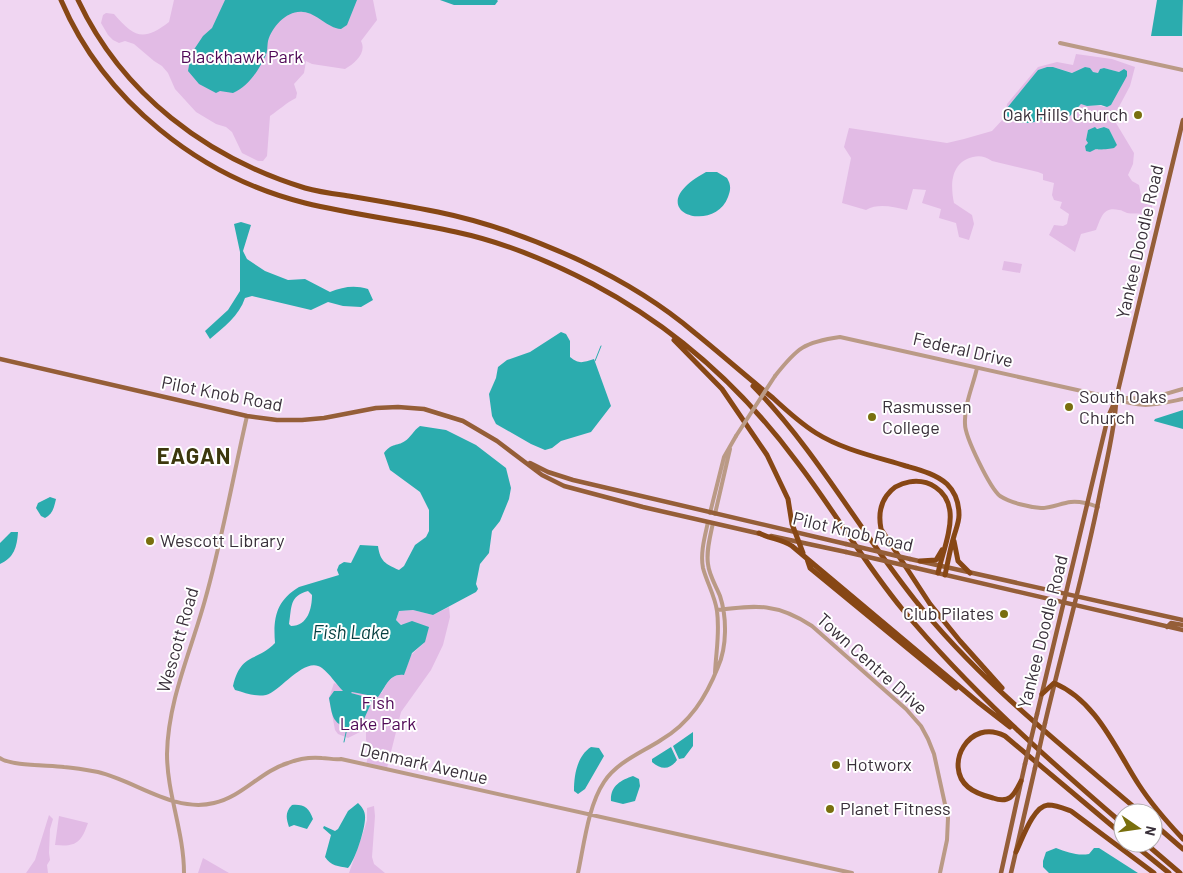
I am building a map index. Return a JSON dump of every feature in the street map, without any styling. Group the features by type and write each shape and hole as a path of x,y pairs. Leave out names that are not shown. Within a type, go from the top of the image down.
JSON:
{"highway":[{"path":"61,0 82,40 100,67 120,91 166,135 219,170 266,191 305,203 460,233 517,250 556,266 594,285 662,327 714,370 766,422 798,463 859,552 900,607 958,672 1025,738 1113,815"},
{"path":"78,0 96,34 133,83 155,105 183,128 229,158 274,178 308,189 441,213 489,225 581,261 639,293 693,331 796,420 820,436 843,446 932,474 946,483 958,504 958,523 945,575"},
{"path":"662,327 722,389 767,455 788,499 795,532 806,558"},
{"path":"730,362 767,400 797,435 914,600 947,638 1021,709 1129,803"},
{"path":"938,573 951,521 947,501 941,492 923,482 910,482 897,486 887,495 880,506 878,518 881,529 930,604 960,641 1021,709"},
{"path":"759,533 785,542 806,558 979,703 1025,738"},
{"path":"954,537 958,561 970,573"},
{"path":"920,562 936,560 946,543"},
{"path":"1042,694 1054,683 1075,696 1097,718 1152,804 1183,840"},
{"path":"1021,782 1012,797 1002,801 980,794 968,787 960,776 959,764 961,752 968,740 978,733 989,731 1005,736 1113,827"},
{"path":"1016,852 1035,811 1046,805 1058,806 1071,811 1154,873"},
{"path":"1163,832 1183,850"},
{"path":"1145,853 1170,873"},
{"path":"1157,853 1180,873"}],"main road":[{"name":"Yankee Doodle Road","path":"1001,873 1025,764 1108,417 1116,399 1183,120"},
{"name":"Pilot Knob Road","path":"0,359 246,416 277,420 324,418 376,408 424,409 463,421 497,440 542,475 564,486 710,523 798,541 1183,630"},
{"name":"Yankee Doodle Road","path":"1011,873 1054,683 1078,596 1098,507 1115,421 1116,399"},
{"name":"Pilot Knob Road","path":"520,458 548,472 573,480 946,568 1183,620"},
{"path":"710,523 713,514"},
{"name":"Pilot Knob Road","path":"1167,626 1171,623 1183,625"}],"street":[{"path":"1060,43 1183,70"},
{"name":"Federal Drive","path":"713,514 720,469 726,452 730,450 736,436 789,358 804,345 820,340 840,337 1116,399"},
{"path":"978,368 965,412 965,426 968,438 991,485 999,495 1009,500 1040,508 1052,508 1071,502 1098,507"},
{"path":"1116,399 1124,397 1143,399 1183,389"},
{"path":"1116,399 1138,406 1183,399"},
{"name":"Wescott Road","path":"184,873 181,839 170,790 167,753 170,720 205,600 246,416"},
{"path":"578,873 598,792 613,771 626,760 676,730 690,717 703,699 715,675 724,650 723,609 708,565 710,523"},
{"path":"710,523 703,551 703,566 714,595 717,610 719,644 715,675"},
{"name":"Town Centre Drive","path":"717,610 738,606 762,607 787,612 800,619 812,626 906,709 921,726 934,754 948,818 947,840 940,873"},
{"name":"Denmark Avenue","path":"0,758 11,762 98,772 173,801 196,805 215,803 229,797 280,766 304,759 320,757 341,759 852,873"}],"green space":[{"name":"Blackhawk Park","path":"174,0 373,0 377,20 361,41 361,54 353,64 345,69 312,64 306,61 304,73 294,84 297,93 296,98 270,116 267,156 263,161 258,161 242,153 232,132 226,127 216,124 196,112 175,89 168,73 162,66 134,44 125,41 119,43 113,40 101,23 103,15 106,13 114,14 133,32 145,34 152,32 169,22"},
{"path":"1076,54 1112,59 1135,67 1130,86 1113,118 1134,153 1133,164 1128,175 1132,181 1139,185 1141,195 1153,200 1148,220 1143,218 1142,214 1127,213 1114,209 1106,211 1099,221 1096,230 1081,234 1075,252 1049,235 1054,225 1063,226 1067,224 1069,214 1060,208 1062,202 1054,200 1052,195 1054,183 1043,180 1043,174 1038,172 992,161 981,156 973,157 960,164 952,181 954,203 972,215 974,224 969,240 959,237 956,223 939,218 941,209 922,203 926,190 913,189 907,210 881,206 866,210 842,203 851,158 844,147 849,128 947,143 964,139 992,131 1005,117 1007,104 1038,67 1057,62 1073,65","holes":["1047,67 1073,73 1085,67 1098,73 1100,69 1104,68 1119,72 1124,69 1121,87 1111,105 1104,107 1081,104 1070,116 1062,112 1046,115 1016,98 1038,70","1104,127 1109,129 1117,145 1086,151 1088,130"]},
{"path":"1004,261 1022,264 1020,273 1002,270"},
{"name":"Fish Lake Park","path":"449,607 450,617 443,645 431,670 401,712 387,768 366,765 370,748 366,740 366,731 348,738 338,734 335,730 329,698 334,683 352,691 382,693 390,680 400,674 404,674 411,655 424,643 396,620 399,611 413,610 433,615"},
{"path":"374,806 372,857 374,864 385,873 349,873 367,820 367,808"},
{"path":"49,815 53,819 50,829 48,873 26,873 35,860"},
{"path":"59,816 88,823 83,835 77,842 68,845 55,845"},
{"path":"203,858 229,873 198,873"}],"water":[{"path":"225,0 357,0 347,25 341,29 303,12 291,14 281,20 270,36 266,55 248,83 233,93 220,91 216,93 199,84 188,71 191,54 203,36 212,28"},
{"path":"440,0 498,1 495,5 454,5"},
{"path":"1157,0 1183,0 1182,36 1151,36"},
{"path":"1047,67 1072,73 1085,67 1098,73 1100,69 1104,68 1119,72 1124,69 1127,71 1127,76 1111,105 1107,107 1081,104 1070,116 1055,113 1035,122 1027,123 1007,116 1007,108 1038,70"},
{"path":"1095,127 1097,129 1104,127 1109,129 1117,145 1114,148 1086,151 1088,130"},
{"path":"706,172 717,172 727,178 730,187 728,197 720,209 709,215 697,216 686,213 679,207 678,197 687,186"},
{"path":"241,222 251,225 243,251 247,259 265,271 288,280 305,279 330,292 349,287 368,289 373,300 361,307 343,306 328,302 311,310 252,296 245,298 235,316 210,339 205,331 228,310 240,291 240,252 234,224"},
{"path":"561,332 566,334 570,341 570,357 573,360 584,362 594,359 611,406 591,432 561,441 552,448 545,450 496,424 492,416 489,394 496,378 498,367 507,360 530,352"},
{"path":"1183,410 1183,429 1154,421 1155,419"},
{"name":"Fish Lake","path":"420,426 446,430 476,445 506,468 511,488 509,499 500,521 492,531 489,553 480,564 476,584 478,589 476,592 433,615 413,610 399,611 396,620 401,625 412,621 429,627 425,642 412,653 404,675 391,678 378,697 351,693 373,699 360,728 354,732 337,723 333,716 329,698 334,691 343,691 325,670 315,665 301,670 266,695 254,695 235,690 233,686 236,675 245,662 275,643 275,626 278,611 285,598 291,592 299,587 339,575 337,570 339,565 344,562 351,563 360,545 378,546 384,561 399,570 404,566 415,545 426,537 429,531 429,510 420,492 390,470 384,453 390,447 407,440","holes":["308,591 312,595 310,611 305,620 291,626 289,624 294,599"]},
{"path":"50,497 56,499 54,507 45,518 41,516 36,508 38,503"},
{"path":"11,532 18,532 16,547 9,559 0,564 0,543"},
{"path":"693,732 693,746 684,758 679,759 673,746"},
{"path":"591,747 599,748 604,756 585,789 578,794 574,791 577,766 582,755"},
{"path":"671,747 677,760 671,766 662,768 652,762 652,759"},
{"path":"633,776 639,779 640,786 635,801 623,804 611,801 612,791 617,784"},
{"path":"358,803 363,809 365,821 357,851 348,868 335,865 325,857 331,835 323,828 324,826 335,831 338,829 348,811"},
{"path":"292,805 303,806 310,812 313,819 307,829 294,825 289,827 287,815"},
{"path":"1056,848 1072,853 1089,854 1094,848 1099,848 1138,873 1049,873 1043,867 1043,861 1046,852"}],"waterway":[{"path":"595,361 601,346"},
{"path":"344,742 347,728"}],"place":[{"name":"Oak Hills Church","path":"1138,115"},
{"name":"South Oaks Church","path":"1069,407"},
{"name":"Rasmussen College","path":"872,417"},
{"name":"Wescott Library","path":"150,541"},
{"name":"Club Pilates","path":"1004,614"},
{"name":"Hotworx","path":"836,765"},
{"name":"Planet Fitness","path":"830,809"}],"district":[{"name":"EAGAN","path":"194,456"}]}
